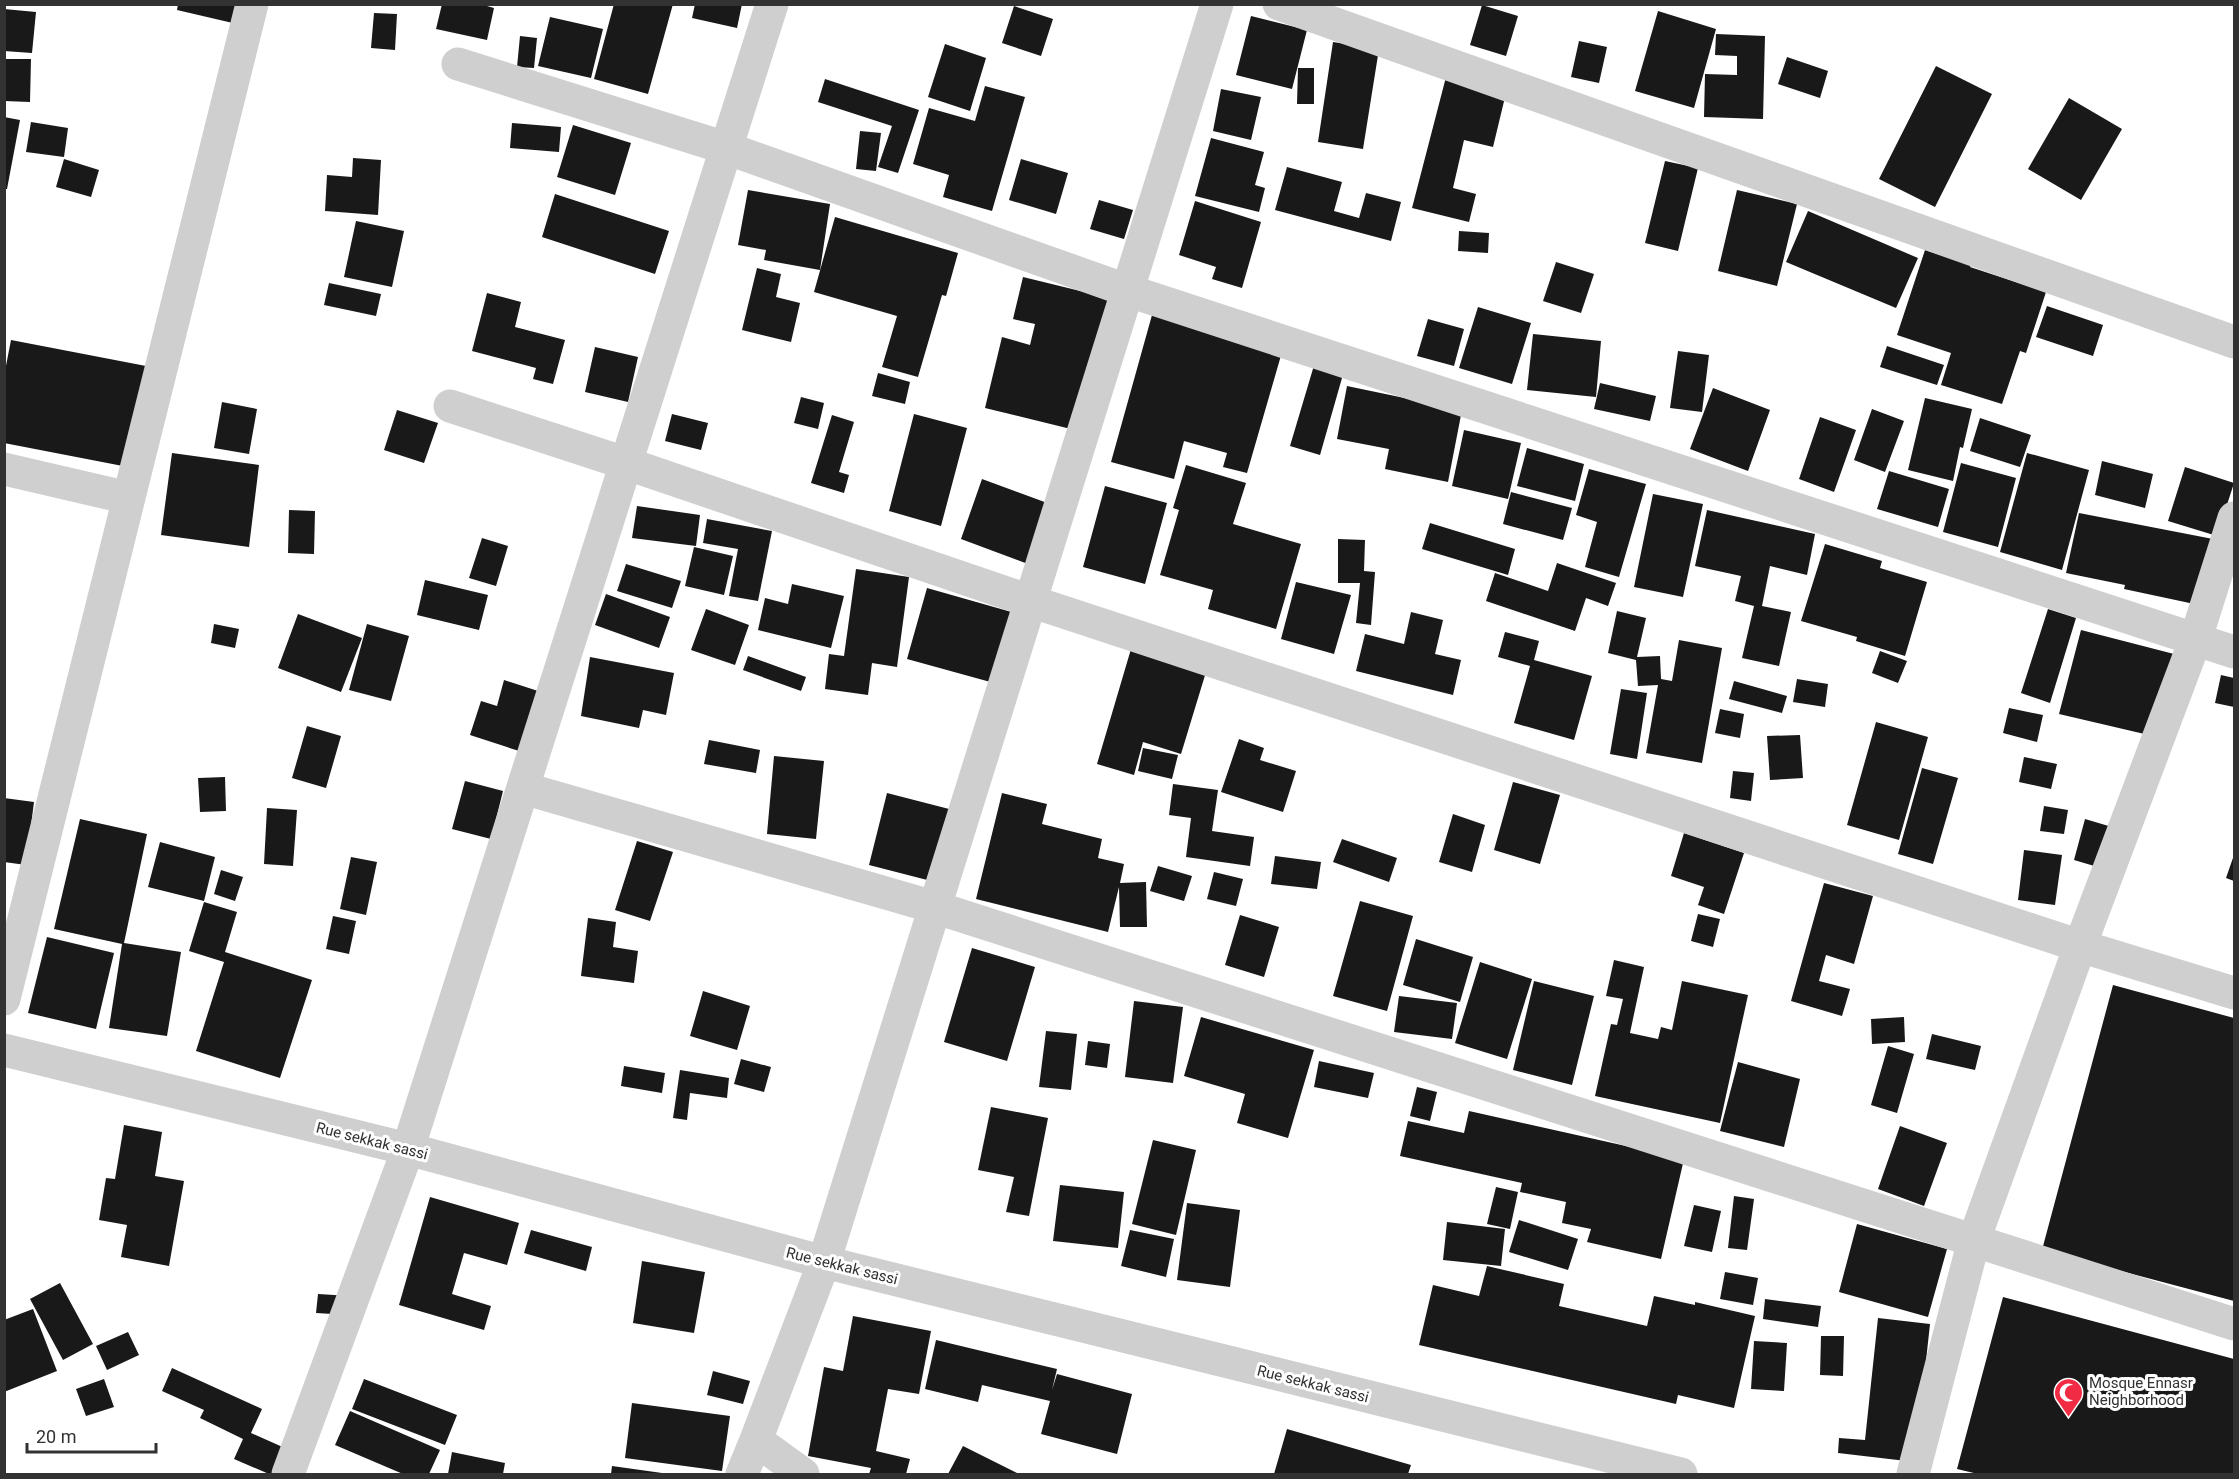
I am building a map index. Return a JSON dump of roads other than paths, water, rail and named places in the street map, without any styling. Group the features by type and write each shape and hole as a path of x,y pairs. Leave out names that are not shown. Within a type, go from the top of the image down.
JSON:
{"street":[{"path":"4,999 252,4"},
{"path":"288,1474 408,1149 772,4"},
{"path":"742,1474 824,1262 1217,4"},
{"path":"1279,4 2235,342"},
{"path":"458,64 726,148 1126,290 2235,652"},
{"path":"450,406 1030,601 2080,946 2235,993"},
{"path":"4,469 129,498"},
{"path":"1912,1474 1974,1240 2080,946 2196,638 2235,518"},
{"path":"523,788 934,907 2235,1324"},
{"name":"Rue sekkak sassi","path":"4,1050 408,1149 824,1262 1681,1474"},
{"path":"756,1440 803,1474"}],"place":[{"name":"Mosque Ennasr Neighborhood","path":"2068,1418"}]}
